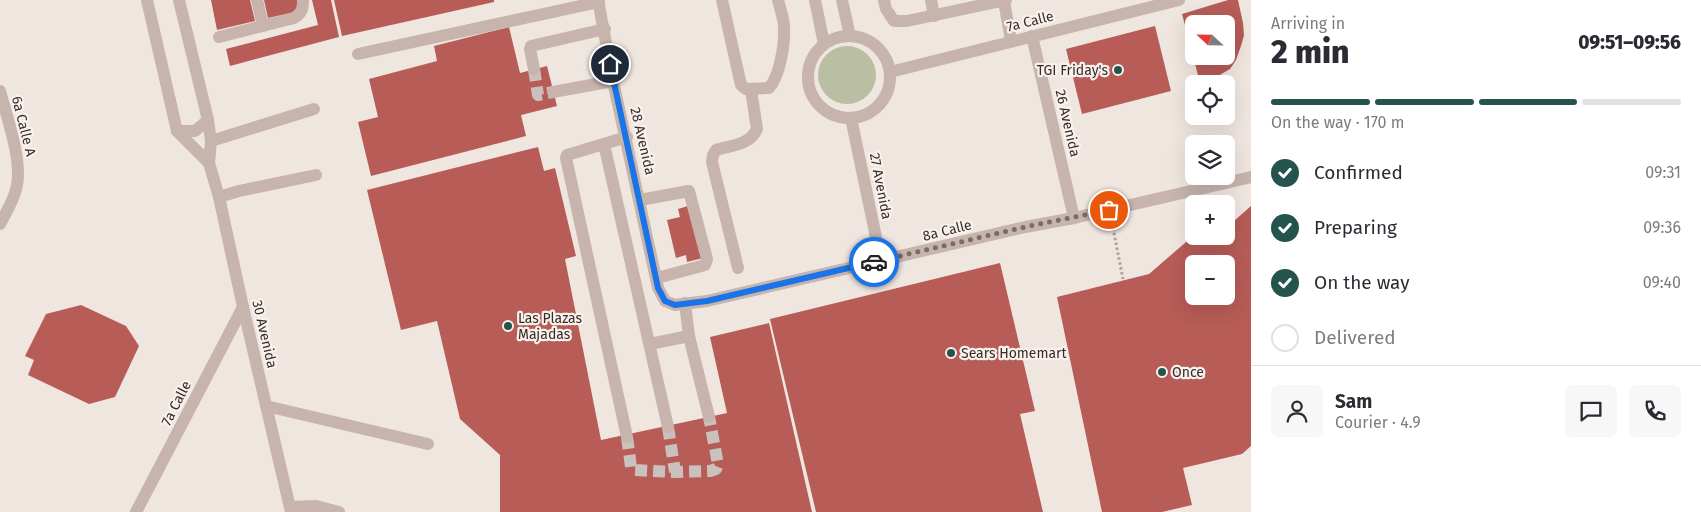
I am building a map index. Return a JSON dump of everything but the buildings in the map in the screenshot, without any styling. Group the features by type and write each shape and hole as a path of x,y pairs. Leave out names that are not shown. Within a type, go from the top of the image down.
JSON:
{"street":[{"path":"147,0 177,131 194,131 208,120"},
{"name":"30 Avenida","path":"178,0 208,120 211,141 209,163 220,197 243,307 290,510"},
{"path":"257,0 263,26"},
{"path":"219,37 294,18 301,14 303,0"},
{"path":"722,0 741,85 751,90 769,88 777,75 784,26 778,0"},
{"path":"815,0 824,44"},
{"path":"842,0 850,36"},
{"path":"884,0 886,9 894,21 907,21 934,16 984,2 1005,0 1011,41"},
{"path":"930,0 934,16"},
{"name":"7a Calle","path":"890,72 1153,3 1178,0"},
{"path":"358,54 598,1"},
{"name":"28 Avenida","path":"598,1 613,81 658,283"},
{"path":"534,69 530,49 532,46 604,29"},
{"path":"850,36 858,36 873,43 884,56 890,72 889,86 883,100 872,110 855,117 843,117 828,112 816,101 810,87 808,73 816,52 824,44 834,38 850,36"},
{"name":"26 Avenida","path":"1032,36 1074,218"},
{"path":"553,92 613,81"},
{"path":"738,268 712,162 716,150 749,141 754,135 756,129 751,90"},
{"name":"6a Calle A","path":"0,91 18,165 17,186 0,224"},
{"path":"211,141 314,108"},
{"name":"27 Avenida","path":"855,117 886,260"},
{"name":"30 Avenida","path":"177,131 209,163"},
{"path":"627,137 567,155 566,163 627,437"},
{"path":"604,144 668,427"},
{"path":"220,197 239,191 316,175"},
{"name":"8a Calle","path":"658,283 662,298 667,303 673,305 707,301 1199,188 1249,181"},
{"path":"640,200 689,191 707,259 705,265 658,283"},
{"path":"685,303 689,336 709,417"},
{"name":"7a Calle","path":"136,512 243,307"},
{"path":"650,344 689,336"},
{"path":"266,406 428,444"},
{"path":"290,510 316,506 338,512"}],"path":[{"path":"1109,210 1123,279"}],"green space":[{"path":"847,46 858,48 868,54 874,64 876,75 874,86 868,96 858,102 847,104 836,102 826,96 820,86 818,75 820,64 826,54 836,48"}],"tunnel":[{"path":"534,69 538,95 553,92"},
{"path":"627,437 633,470 710,471 716,469 718,464 709,417"},
{"path":"668,427 675,472"}],"way so far":[{"path":"874,262 984,236 1109,210"}],"place":[{"name":"TGI Friday's","path":"1118,70"},
{"name":"Las Plazas Majadas","path":"508,326"},
{"name":"Sears Homemart","path":"951,353"},
{"name":"Once","path":"1162,372"}],"route":[{"path":"610,64 658,288 665,301 675,305 707,301 874,262"}]}
